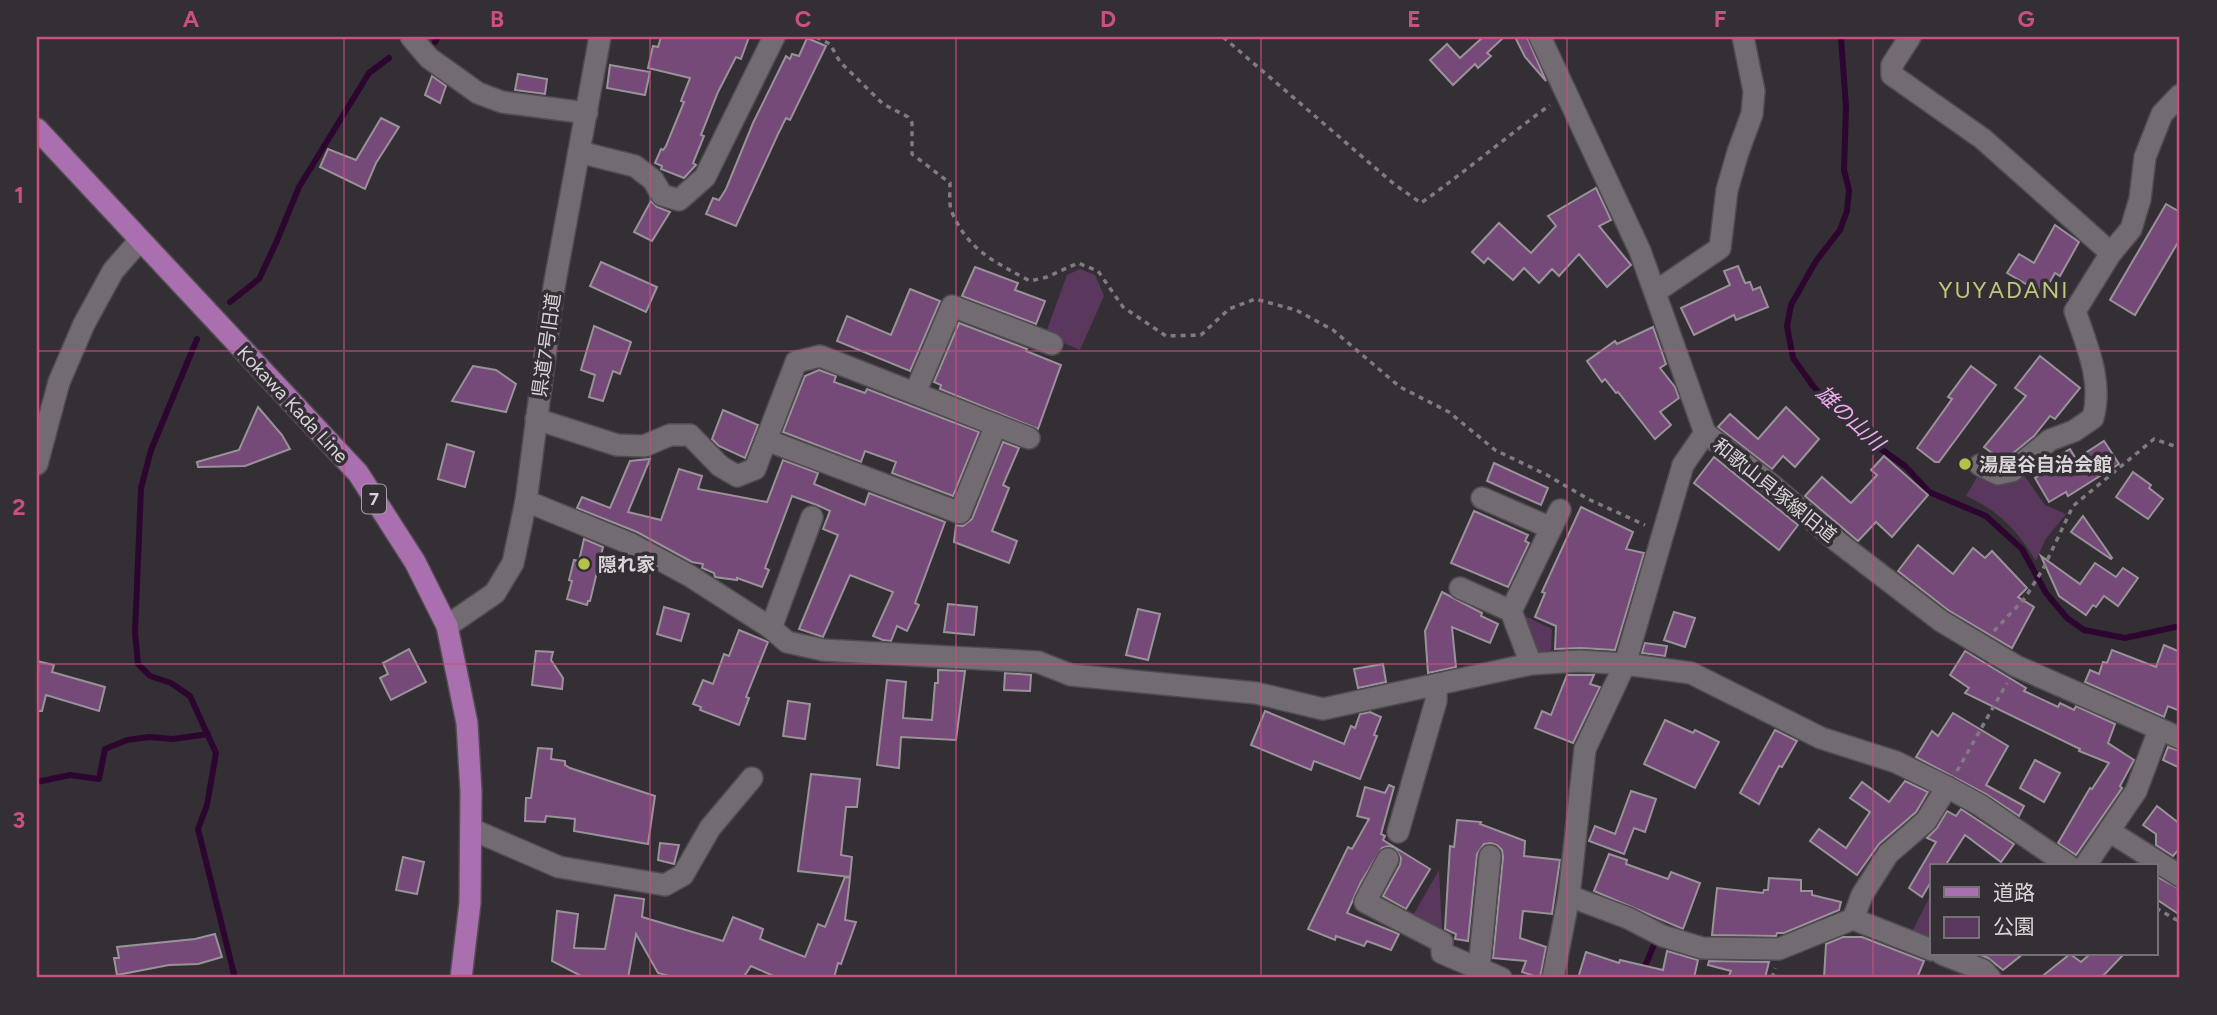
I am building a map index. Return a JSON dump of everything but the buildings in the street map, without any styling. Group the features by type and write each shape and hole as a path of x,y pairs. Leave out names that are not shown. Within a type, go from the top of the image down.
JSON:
{"main road":[{"name":"Kokawa Kada Line","path":"37,130 358,473 415,562 447,626 467,723 471,829 470,903 461,978"}],"street":[{"path":"411,37 429,58 478,93 502,102 587,113"},
{"name":"県道7号旧道","path":"447,626 495,593 513,563 526,501 554,287 600,37"},
{"path":"579,152 635,166 653,180 662,195 679,201 705,177 774,37"},
{"name":"和歌山貝塚線旧道","path":"1540,37 1640,251 1706,433 1931,613 2016,666 2180,738"},
{"path":"1655,292 1720,248 1727,190 1752,114 1754,91 1743,37"},
{"path":"1910,37 1892,65 1892,75 1983,139 2111,253"},
{"path":"1980,465 1998,474 2012,471 2050,440 2074,431 2093,418 2098,400 2094,365 2075,311 2111,253 2131,229 2140,199 2145,157 2162,114 2180,95"},
{"path":"37,464 59,382 84,324 113,271 140,240"},
{"path":"915,393 952,306 1052,344"},
{"path":"536,419 617,445 644,446 670,435 690,435 720,466 737,476 755,469 796,362 820,356 1029,438"},
{"path":"766,440 960,513 996,425"},
{"path":"1553,978 1569,896 1585,749 1625,664 1684,465 1706,433"},
{"path":"1482,498 1555,519 1511,611"},
{"path":"526,501 631,544 690,576 771,628 787,642 823,650 1038,662 1070,675 1256,693 1323,709 1531,664 1625,664 1691,673 1821,738 1896,762 1947,787 1980,805 2065,864"},
{"path":"771,628 812,517"},
{"path":"1460,587 1511,611 1531,664"},
{"path":"1398,832 1436,701 1436,685"},
{"path":"2086,864 2136,791 2159,730"},
{"path":"471,829 559,867 665,885 683,875 710,828 752,778"},
{"path":"1853,919 1862,895 1888,854 1926,821 1947,787"},
{"path":"2109,831 2180,876"},
{"path":"1388,859 1365,902 1442,942 1442,953 1488,974 1490,856"},
{"path":"1569,896 1628,918 1663,936 1702,948 1779,949 1853,919 1930,949"},
{"path":"1947,956 1983,970 1990,978"}],"path":[{"path":"816,37 830,44 840,62 883,104 908,117 912,123 912,153 950,183 950,208 973,247 984,256 1030,281 1047,277 1078,263 1098,271 1123,307 1166,336 1201,335 1228,309 1255,299 1296,310 1334,330 1400,387 1449,412 1495,450 1547,475 1588,499 1663,533"},
{"path":"1223,37 1394,184 1421,203 1568,92"},
{"path":"1981,645 2025,598 2043,569 2073,506 2154,439 2180,448"},
{"path":"1947,787 2016,666"},
{"path":"2158,909 2180,922"}],"green space":[{"path":"1080,269 1095,275 1104,296 1080,350 1045,335 1067,275"},
{"path":"1980,472 2023,474 2045,505 2066,514 2045,540 2036,561 2006,522 1966,496"},
{"path":"1519,613 1552,629 1551,650 1536,653"},
{"path":"1439,870 1442,932 1412,917"},
{"path":"1930,896 1930,941 1911,934"}],"waterway":[{"path":"435,42 438,37"},
{"name":"雄の山川","path":"1841,37 1846,107 1844,170 1849,190 1847,211 1840,230 1816,261 1791,305 1787,326 1793,358 1813,386 1864,437 1905,466 1929,492 1986,516 2022,549 2046,593 2067,618 2084,630 2125,638 2180,626"},
{"path":"230,302 259,279 299,187 369,73 389,58"},
{"path":"197,339 151,450 141,488 135,633 138,664 150,676 171,683 190,696 216,753 207,805 198,829 235,978"},
{"path":"37,782 70,775 99,779 105,749 127,740 149,737 173,739 208,734"},
{"path":"1640,978 1656,940 1658,941"}],"place":[{"name":"湯屋谷自治会館","path":"1965,464"},
{"name":"隠れ家","path":"584,564"}],"district":[{"name":"YUYADANI","path":"2004,290"}]}
